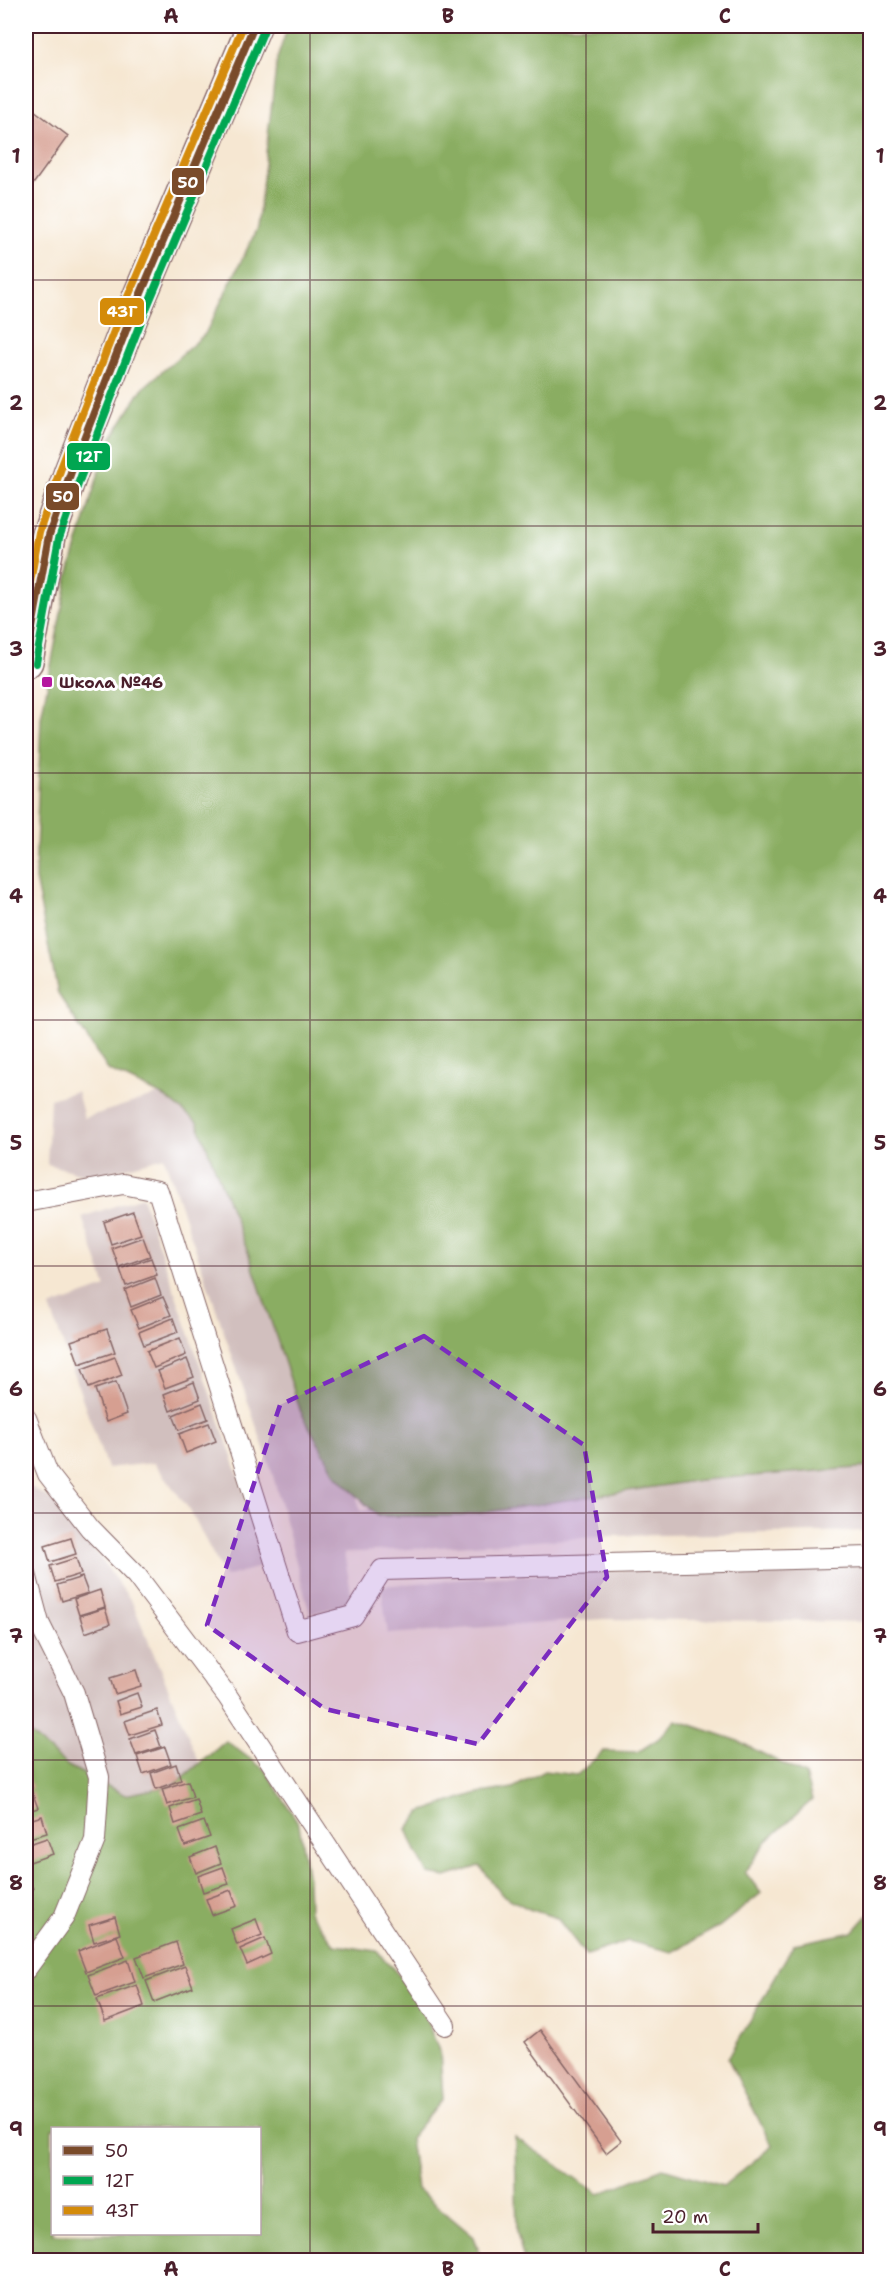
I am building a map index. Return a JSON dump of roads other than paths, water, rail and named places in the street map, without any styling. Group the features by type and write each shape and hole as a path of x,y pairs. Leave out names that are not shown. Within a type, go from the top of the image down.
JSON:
{"street":[{"path":"26,661 49,535 71,472 131,317 254,26"}],"lane":[{"path":"26,1202 123,1184 158,1191 297,1631 353,1616 382,1570 870,1557"},
{"path":"26,1418 48,1474 90,1528 136,1575 228,1697 445,2025"},
{"path":"26,1574 39,1623 74,1694 99,1777 95,1840 64,1917 26,1969"}],"place":[{"name":"Школа №46","path":"47,682"}]}
